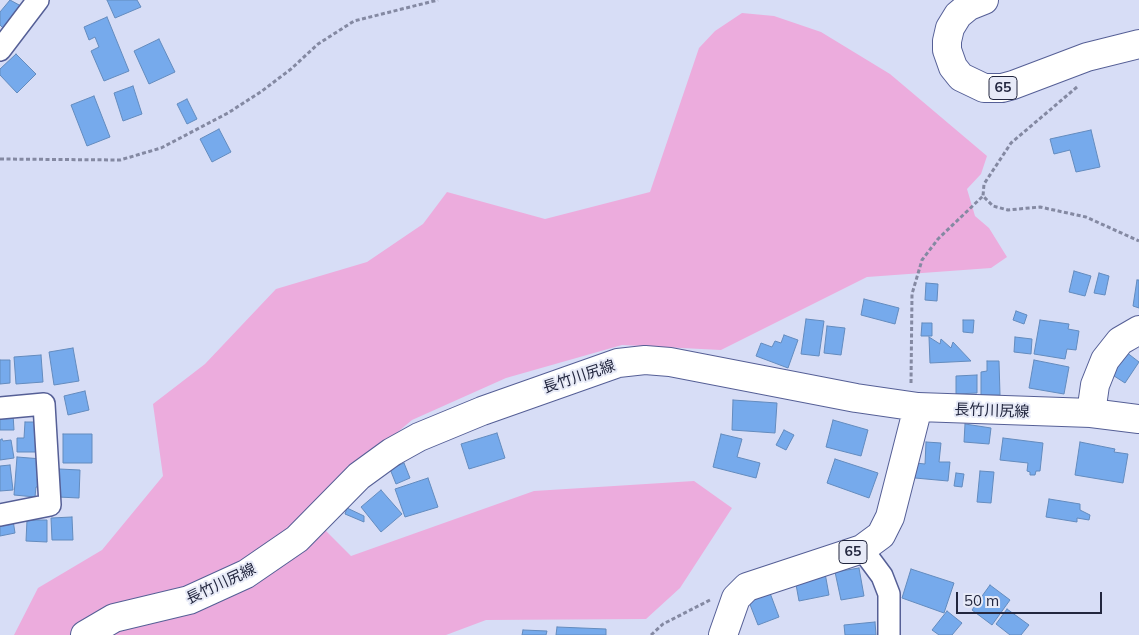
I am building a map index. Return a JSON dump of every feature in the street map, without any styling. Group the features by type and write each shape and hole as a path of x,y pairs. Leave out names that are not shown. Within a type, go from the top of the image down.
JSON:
{"main road":[{"name":"65","path":"984,0 968,6 958,15 950,28 947,50 953,67 962,76 984,88 1002,88 1013,85 1087,57 1139,44"},
{"path":"1090,413 1095,385 1105,360 1120,341 1139,330"},
{"name":"長竹川尻線","path":"85,635 114,618 189,600 246,574 297,539 359,476 392,452 419,437 482,411 618,363 645,360 670,362 856,398 918,407 1090,413 1139,419"},
{"name":"65","path":"736,598 751,585 862,549 877,540 889,522 918,407"},
{"path":"723,635 736,598"}],"street":[{"path":"0,50 38,0"},
{"path":"0,408 44,404 50,506 0,515"},
{"path":"862,549 882,576 889,594 889,635"}],"path":[{"path":"0,159 120,160 161,148 228,114 291,69 318,44 354,21 396,8 438,0"},
{"path":"918,407 911,393 912,294 922,260 938,239 983,196 984,184 1001,155 1012,143 1084,81"},
{"path":"983,196 993,206 1008,210 1040,207 1086,217 1139,241"},
{"path":"651,635 663,624 714,599 736,598"}],"shaded area":[{"path":"742,13 774,16 821,32 890,74 987,156 981,174 967,189 975,216 989,228 1007,257 991,268 867,277 721,350 622,345 506,378 412,420 305,510 351,556 534,491 694,481 732,508 680,588 646,619 486,620 446,635 14,635 38,588 102,550 163,476 153,404 205,364 276,289 367,262 423,224 447,192 545,219 650,192 699,48 715,31"}],"building":[{"path":"10,0 21,6 3,28 0,25 0,12"},
{"path":"107,0 137,0 141,7 115,18"},
{"path":"107,17 129,71 104,81 91,51 99,47 95,37 89,40 84,27"},
{"path":"159,39 175,72 149,84 134,51"},
{"path":"16,54 36,74 17,93 0,75 0,69"},
{"path":"133,86 142,114 123,121 114,93"},
{"path":"94,96 110,137 87,146 71,105"},
{"path":"187,99 197,119 187,124 177,104"},
{"path":"219,129 231,152 212,162 200,139"},
{"path":"1091,130 1100,167 1076,172 1070,150 1054,154 1050,139"},
{"path":"1074,271 1091,276 1085,296 1069,292"},
{"path":"1099,273 1109,276 1105,295 1094,293"},
{"path":"1137,280 1139,280 1139,308 1133,306"},
{"path":"926,283 938,284 937,301 925,300"},
{"path":"864,299 899,308 895,324 861,315"},
{"path":"1016,311 1027,315 1024,324 1013,320"},
{"path":"806,319 824,321 819,356 801,354"},
{"path":"963,320 974,320 973,333 963,332"},
{"path":"1040,320 1069,324 1068,329 1079,331 1076,350 1067,349 1065,359 1034,354"},
{"path":"922,323 932,323 932,336 921,336"},
{"path":"827,326 845,328 841,355 824,353"},
{"path":"784,335 798,340 788,368 756,356 761,343 772,347 775,341 781,343"},
{"path":"929,337 940,344 941,339 951,348 953,342 971,361 930,363"},
{"path":"1015,337 1032,339 1031,354 1014,352"},
{"path":"73,348 79,381 54,385 49,352"},
{"path":"1126,352 1139,362 1125,383 1111,374"},
{"path":"41,355 43,382 16,384 14,357"},
{"path":"0,360 10,360 10,383 0,384"},
{"path":"1034,360 1069,367 1064,394 1029,388"},
{"path":"987,361 999,361 1000,395 981,395 981,372 987,371"},
{"path":"977,375 977,393 956,394 956,376"},
{"path":"85,391 89,410 68,415 64,396"},
{"path":"733,400 777,403 775,433 732,430"},
{"path":"0,414 13,414 14,430 0,430"},
{"path":"833,420 868,430 861,456 826,447"},
{"path":"25,422 38,422 38,452 17,452 17,438 24,438"},
{"path":"965,424 991,428 989,444 964,442"},
{"path":"784,430 794,435 786,450 776,445"},
{"path":"497,433 505,458 469,469 461,444"},
{"path":"63,434 92,434 92,463 63,463"},
{"path":"721,434 742,439 737,457 760,463 756,478 713,467"},
{"path":"1003,438 1043,443 1040,471 1036,471 1035,475 1030,475 1030,472 1027,471 1028,463 1000,460"},
{"path":"2,439 3,441 11,440 14,458 0,460 0,440"},
{"path":"926,442 941,443 939,462 950,462 948,481 915,478 916,463 925,464"},
{"path":"1080,442 1115,449 1114,452 1128,454 1123,483 1075,475"},
{"path":"17,457 42,459 40,487 36,487 35,497 14,495"},
{"path":"835,459 878,473 869,498 827,483"},
{"path":"404,463 410,478 396,484 390,469"},
{"path":"10,465 13,490 0,491 0,466"},
{"path":"59,469 80,470 79,498 58,497"},
{"path":"980,471 994,472 991,503 977,502"},
{"path":"956,473 964,474 962,487 954,486"},
{"path":"428,478 438,507 405,517 395,489"},
{"path":"381,490 402,514 381,532 361,507"},
{"path":"1049,499 1080,504 1080,510 1090,515 1089,520 1077,518 1077,522 1046,517"},
{"path":"347,508 364,516 364,522 345,514"},
{"path":"72,517 73,540 52,540 51,518"},
{"path":"13,520 15,533 0,536 0,523"},
{"path":"27,520 47,520 47,542 26,541"},
{"path":"859,568 864,596 841,600 835,572"},
{"path":"911,569 954,583 944,613 902,598"},
{"path":"825,573 829,595 799,601 795,579"},
{"path":"990,585 1010,600 992,625 972,610"},
{"path":"770,593 779,617 758,625 749,602"},
{"path":"1007,609 1029,625 1021,635 1010,635 996,624"},
{"path":"947,611 962,623 952,635 939,635 932,630"},
{"path":"875,622 876,635 845,635 844,625"},
{"path":"557,627 606,629 606,635 556,635"},
{"path":"523,630 547,631 546,635 522,635"}]}
